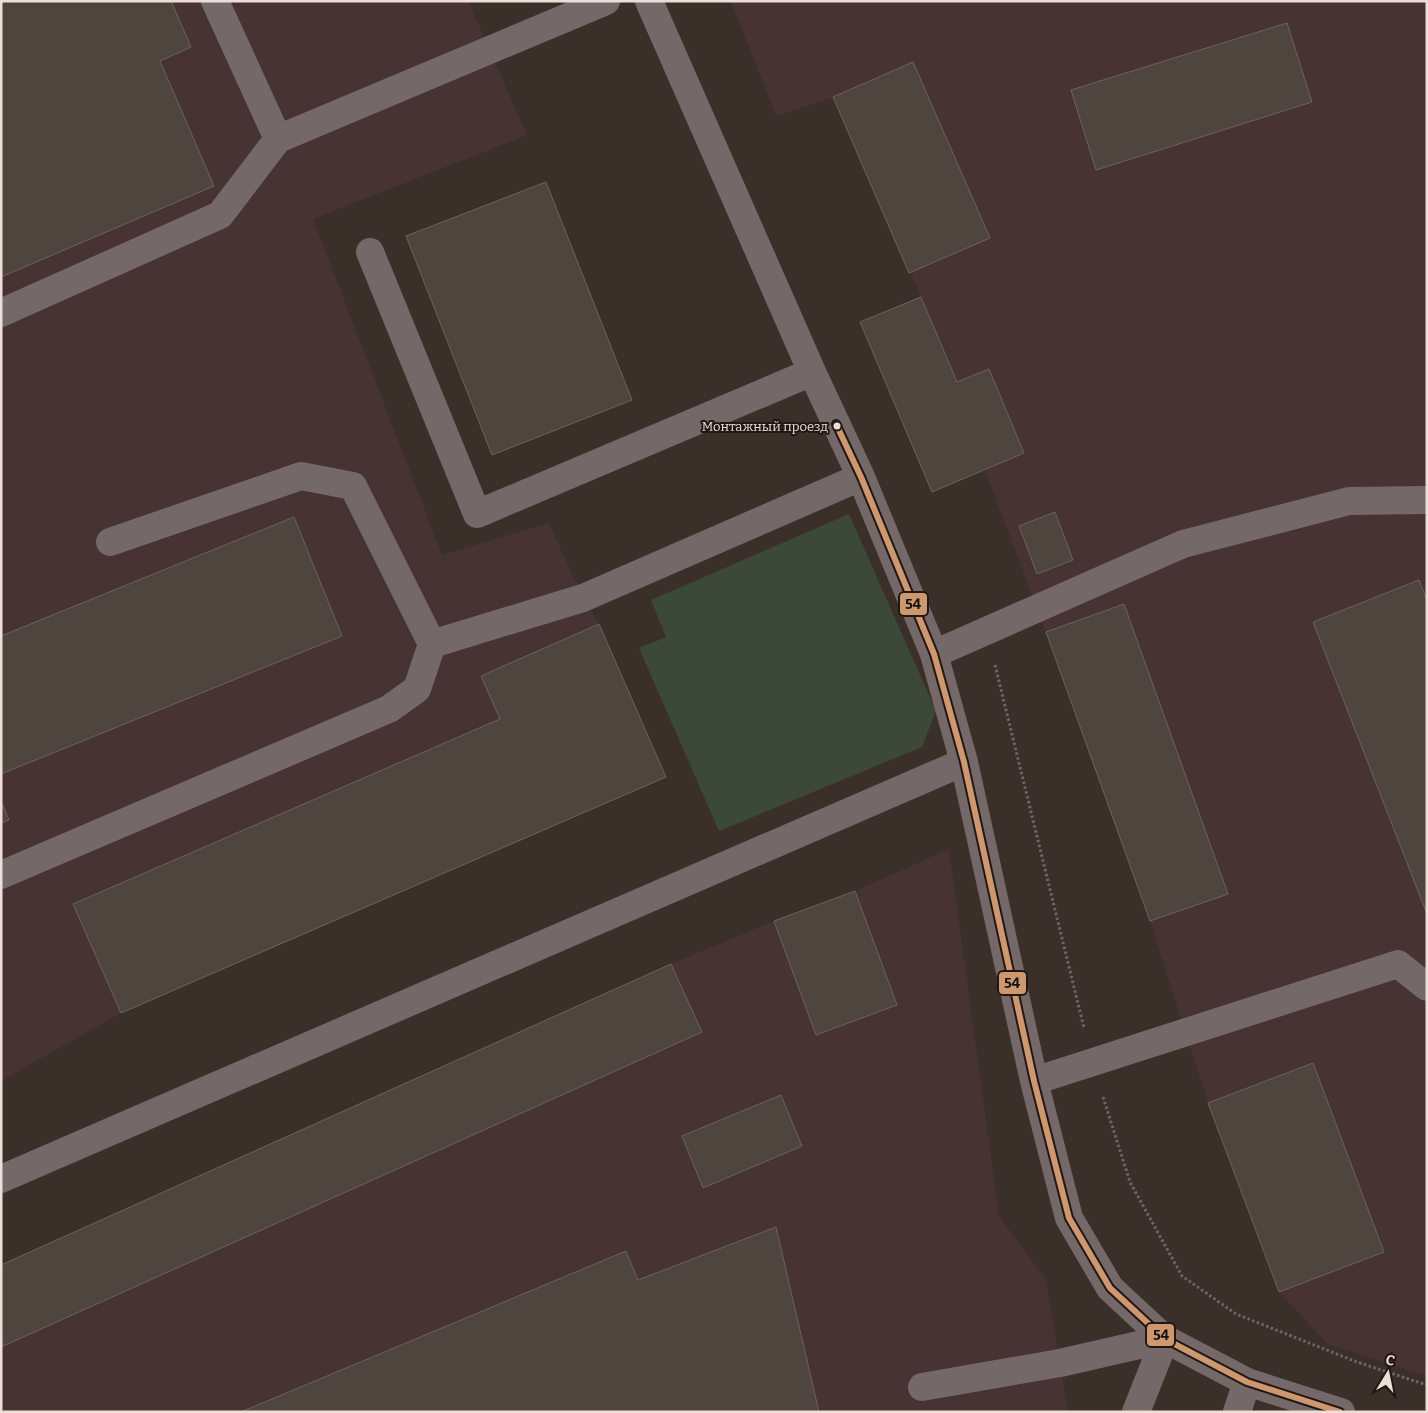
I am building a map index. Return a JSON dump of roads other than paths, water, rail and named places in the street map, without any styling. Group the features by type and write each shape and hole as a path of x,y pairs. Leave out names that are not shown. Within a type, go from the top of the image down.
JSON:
{"street":[{"path":"215,1 278,139"},
{"path":"1,313 220,215 278,139 606,1"},
{"path":"649,1 812,372 861,477 934,654 964,762 1034,1081 1069,1218 1110,1288 1165,1339 1247,1382 1341,1412"},
{"path":"370,252 477,514 812,372"},
{"path":"1,875 389,709 417,689 432,644 353,486 301,476 110,542"},
{"path":"432,644 583,598 861,477"},
{"path":"934,654 1183,544 1349,501 1427,500"},
{"path":"1,1179 964,762"},
{"path":"1034,1081 1398,964 1427,987"},
{"path":"922,1386 1060,1364 1165,1339"},
{"path":"1136,1412 1165,1339"},
{"path":"1237,1412 1247,1382"}],"place":[{"name":"Монтажный проезд","path":"837,426"}]}
